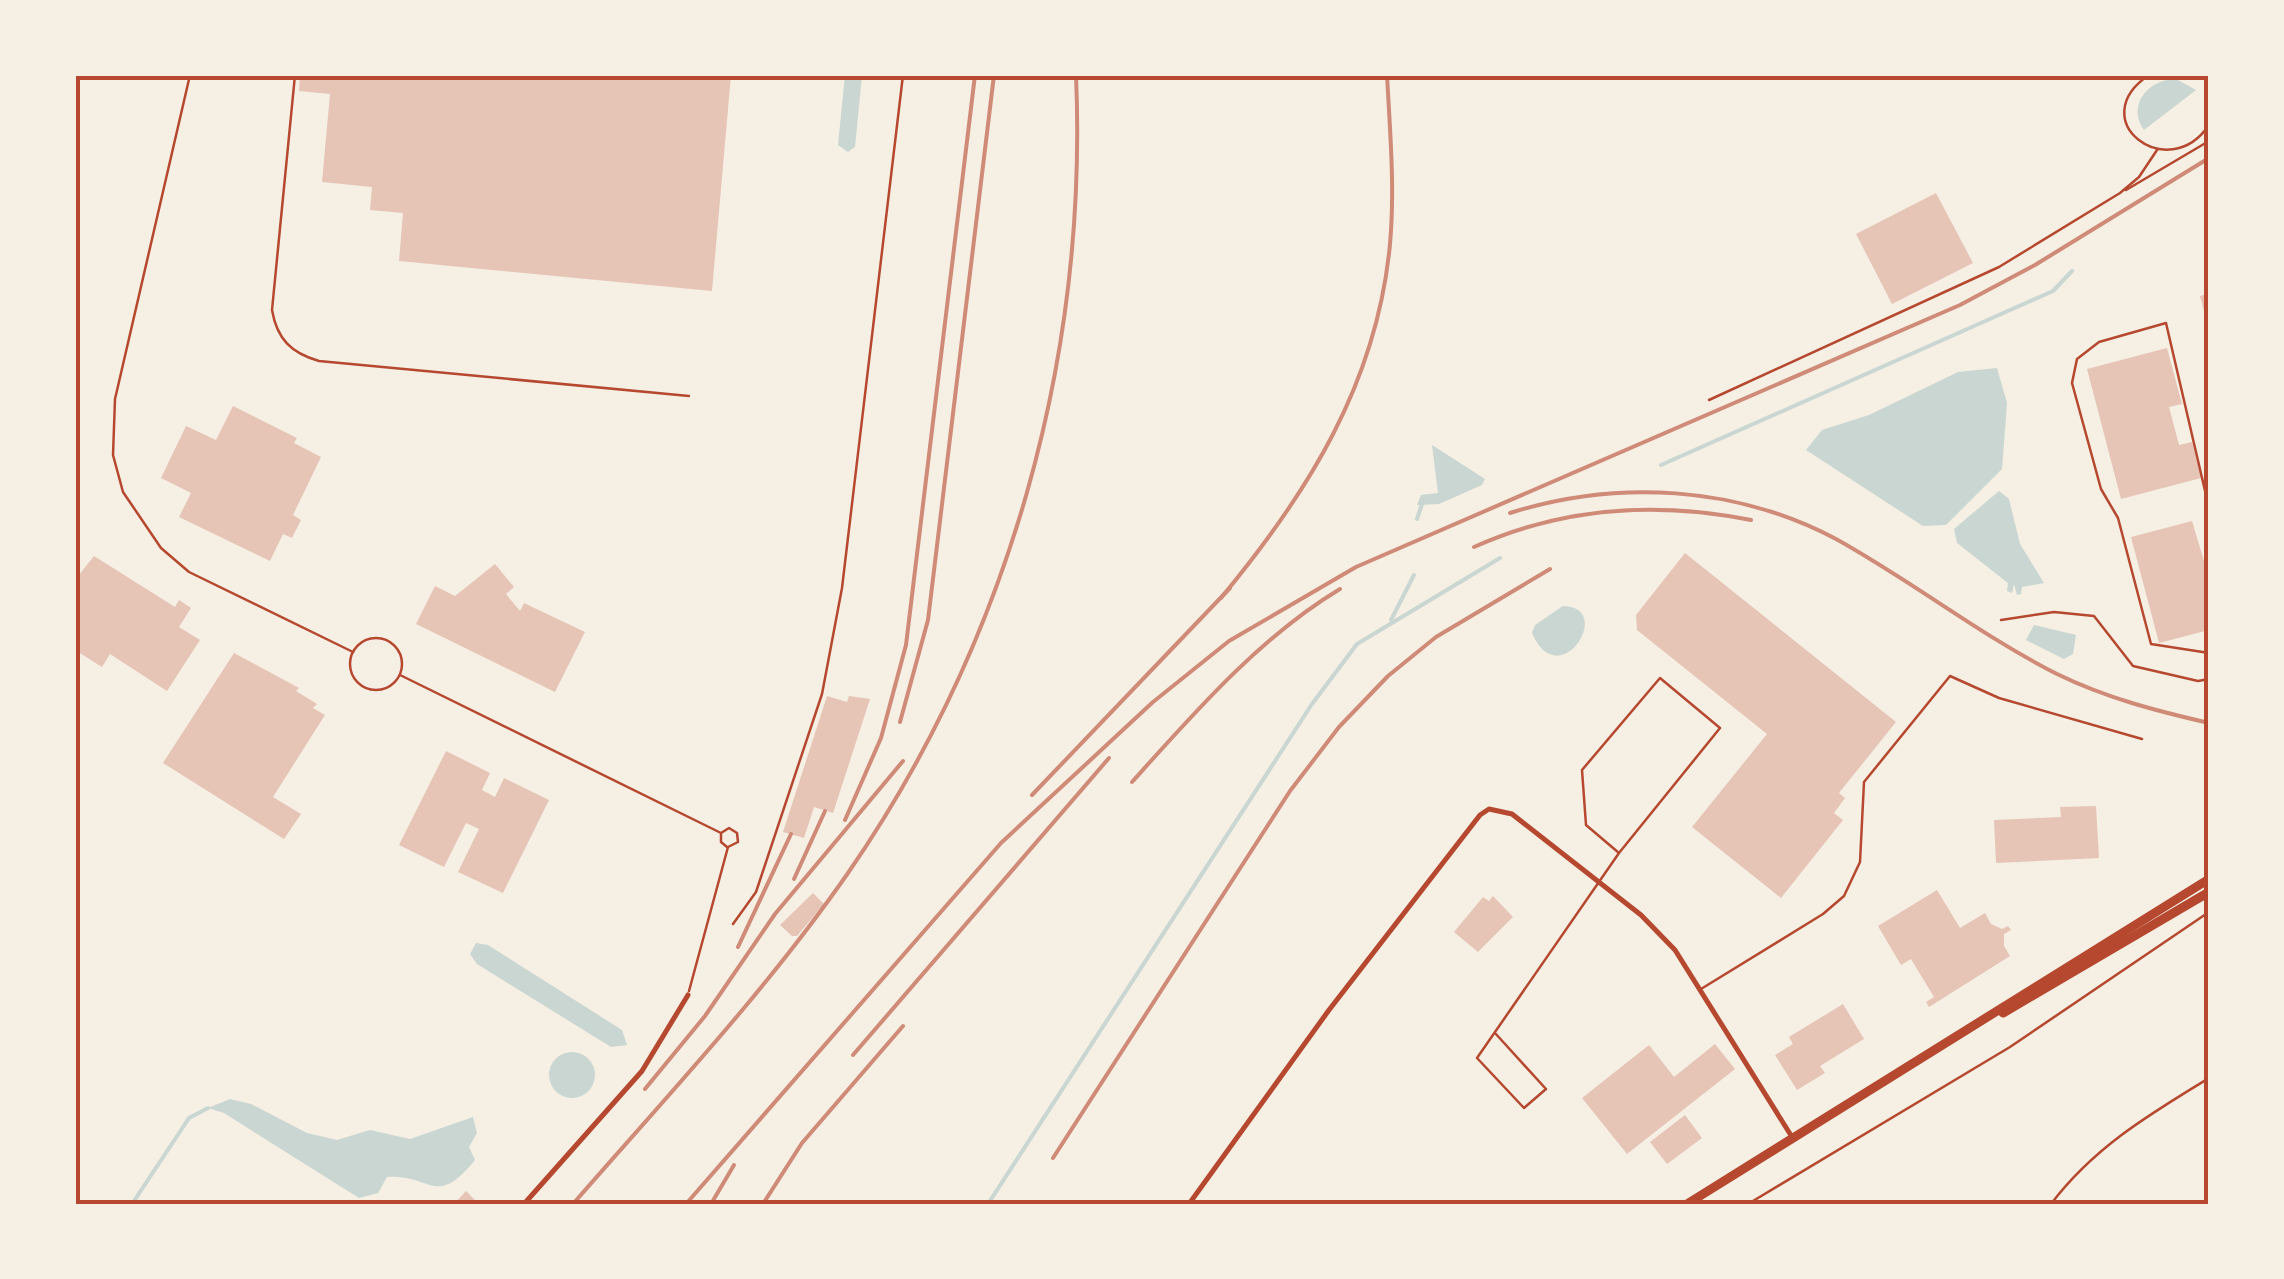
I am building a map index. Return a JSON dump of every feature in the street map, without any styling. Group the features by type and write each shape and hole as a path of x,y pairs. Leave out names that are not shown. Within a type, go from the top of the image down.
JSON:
{"main road":[{"path":"1686,1204 2209,879"},
{"path":"1970,1030 2040,994 2209,892"}],"street":[{"path":"1189,1204 1328,1010 1480,815 1489,809 1512,814 1599,882 1675,950 1793,1140"},
{"path":"524,1204 642,1071 688,995"}],"lane":[{"path":"190,75 114,399 113,455 123,492 150,535 189,572 353,652"},
{"path":"295,75 272,310 286,344 301,356 319,360 689,396"},
{"path":"733,924 756,892 822,694 842,588 903,75"},
{"path":"2149,75 2127,98 2126,122 2136,139 2158,150 2188,144 2209,125"},
{"path":"2203,75 2209,82"},
{"path":"1709,400 1951,291 2209,141"},
{"path":"2120,193 2139,177 2158,150"},
{"path":"2209,508 2166,324 2099,342 2077,359 2072,383 2101,489 2118,518 2150,644 2209,654"},
{"path":"2001,620 2054,612 2094,616 2132,666 2198,682 2209,679"},
{"path":"372,638 388,640 399,651 400,675 388,688 370,689 354,679 353,652 372,638"},
{"path":"400,675 721,833"},
{"path":"1701,989 1823,914 1844,896 1860,862 1864,782 1950,676 1999,698 2142,739"},
{"path":"1495,1032 1546,1089 1524,1108 1477,1058 1495,1032 1599,882 1619,853 1720,728 1660,678 1582,770 1586,825 1619,853"},
{"path":"688,995 728,848 736,844 739,836 729,828 721,833"},
{"path":"721,833 720,842 728,848"},
{"path":"2051,1204 2090,1160 2124,1130 2209,1078"}],"path":[{"path":"1748,1204 2010,1047 2209,912"}],"shaded area":[{"path":"845,75 862,75 855,147 848,152 838,145"},
{"path":"2176,79 2196,90 2144,130 2138,111 2143,95 2157,83"},
{"path":"1997,368 2007,403 2002,469 1946,525 1923,526 1806,450 1822,430 1869,415 1958,372"},
{"path":"1432,445 1485,479 1482,485 1439,504 1417,505 1421,495 1438,493"},
{"path":"1999,491 2009,499 2020,544 2044,583 2022,587 2017,595 2014,584 2012,593 2007,591 2008,583 1957,543 1954,529"},
{"path":"1563,606 1578,610 1584,620 1584,632 1578,644 1556,656 1543,650 1532,633 1535,625"},
{"path":"2034,625 2076,635 2073,654 2064,659 2026,640"},
{"path":"476,943 488,945 622,1030 627,1045 611,1047 477,964 470,954"},
{"path":"572,1052 589,1058 595,1075 589,1092 572,1098 555,1092 549,1075 555,1058"},
{"path":"230,1099 251,1104 307,1133 337,1140 370,1130 410,1139 473,1117 477,1133 469,1147 475,1160 451,1183 433,1186 387,1177 378,1193 359,1198 224,1113 208,1108"}],"building":[{"path":"300,75 731,75 712,291 399,261 403,213 370,210 372,187 322,182 330,94 299,91"},
{"path":"1936,193 1973,263 1892,304 1856,234"},
{"path":"2209,294 2209,326 2208,326 2200,296"},
{"path":"2167,348 2182,404 2169,407 2179,445 2192,442 2201,478 2121,499 2087,369"},
{"path":"233,406 297,438 294,443 321,457 293,515 301,520 292,538 283,534 270,561 179,517 191,493 161,478 186,426 216,440"},
{"path":"2192,521 2209,578 2209,630 2159,643 2131,537"},
{"path":"1685,553 1896,722 1839,793 1845,798 1834,813 1843,820 1781,898 1692,827 1767,734 1637,630 1636,615"},
{"path":"94,556 175,607 179,600 191,608 179,627 200,640 167,691 110,654 102,667 75,650 75,580"},
{"path":"495,564 514,587 506,594 520,611 524,603 585,632 555,692 416,624 435,586 455,596"},
{"path":"234,653 299,688 296,691 317,704 313,708 325,715 273,797 301,814 284,839 163,763"},
{"path":"827,696 847,702 849,696 870,699 833,813 814,807 804,838 783,832"},
{"path":"446,751 490,773 482,790 495,797 504,778 549,800 503,893 458,872 479,829 466,823 444,867 399,845"},
{"path":"2096,806 2099,858 1996,863 1994,820 2061,817 2060,807"},
{"path":"1937,890 1960,928 1985,913 1991,924 2002,929 2008,926 2011,930 2004,934 2004,946 2010,956 1929,1007 1926,1002 1934,997 1911,959 1901,965 1878,926"},
{"path":"813,893 824,904 797,936 792,936 780,925"},
{"path":"1493,896 1513,917 1478,952 1454,932 1483,897 1489,901"},
{"path":"1843,1004 1864,1039 1820,1066 1825,1073 1797,1090 1775,1055 1793,1044 1789,1037"},
{"path":"1715,1044 1735,1069 1627,1154 1582,1098 1649,1045 1674,1077"},
{"path":"1685,1115 1702,1138 1667,1164 1650,1142"},
{"path":"466,1191 479,1204 454,1204"}],"waterway":[{"path":"1661,465 2053,291 2072,271"},
{"path":"1417,519 1422,504"},
{"path":"988,1204 1312,704 1357,644 1500,558"},
{"path":"1391,620 1414,575"},
{"path":"132,1204 189,1118 208,1108"}],"railway":[{"path":"845,820 881,738 906,645 975,75"},
{"path":"900,722 928,620 994,75"},
{"path":"573,1204 715,1042 816,917 905,783 953,690 994,593 1027,493 1052,390 1068,286 1076,181 1076,75"},
{"path":"1221,598 1309,476 1354,389 1370,343 1383,295 1390,244 1392,160 1387,75"},
{"path":"686,1204 1001,843 1153,702 1229,641 1356,567 1960,305 2035,265 2209,158"},
{"path":"1510,513 1592,495 1634,492 1676,493 1758,508 1836,539 2057,674 2132,703 2209,723"},
{"path":"1474,547 1541,523 1610,511 1680,511 1751,520"},
{"path":"1053,1158 1290,791 1339,727 1388,676 1436,637 1550,569"},
{"path":"1032,795 1230,588"},
{"path":"1132,782 1255,653 1340,589"},
{"path":"853,1055 1109,758"},
{"path":"645,1089 705,1016 775,914 903,761"},
{"path":"794,879 825,811"},
{"path":"738,947 791,834"},
{"path":"763,1204 802,1143 903,1026"},
{"path":"711,1204 734,1165"}]}
